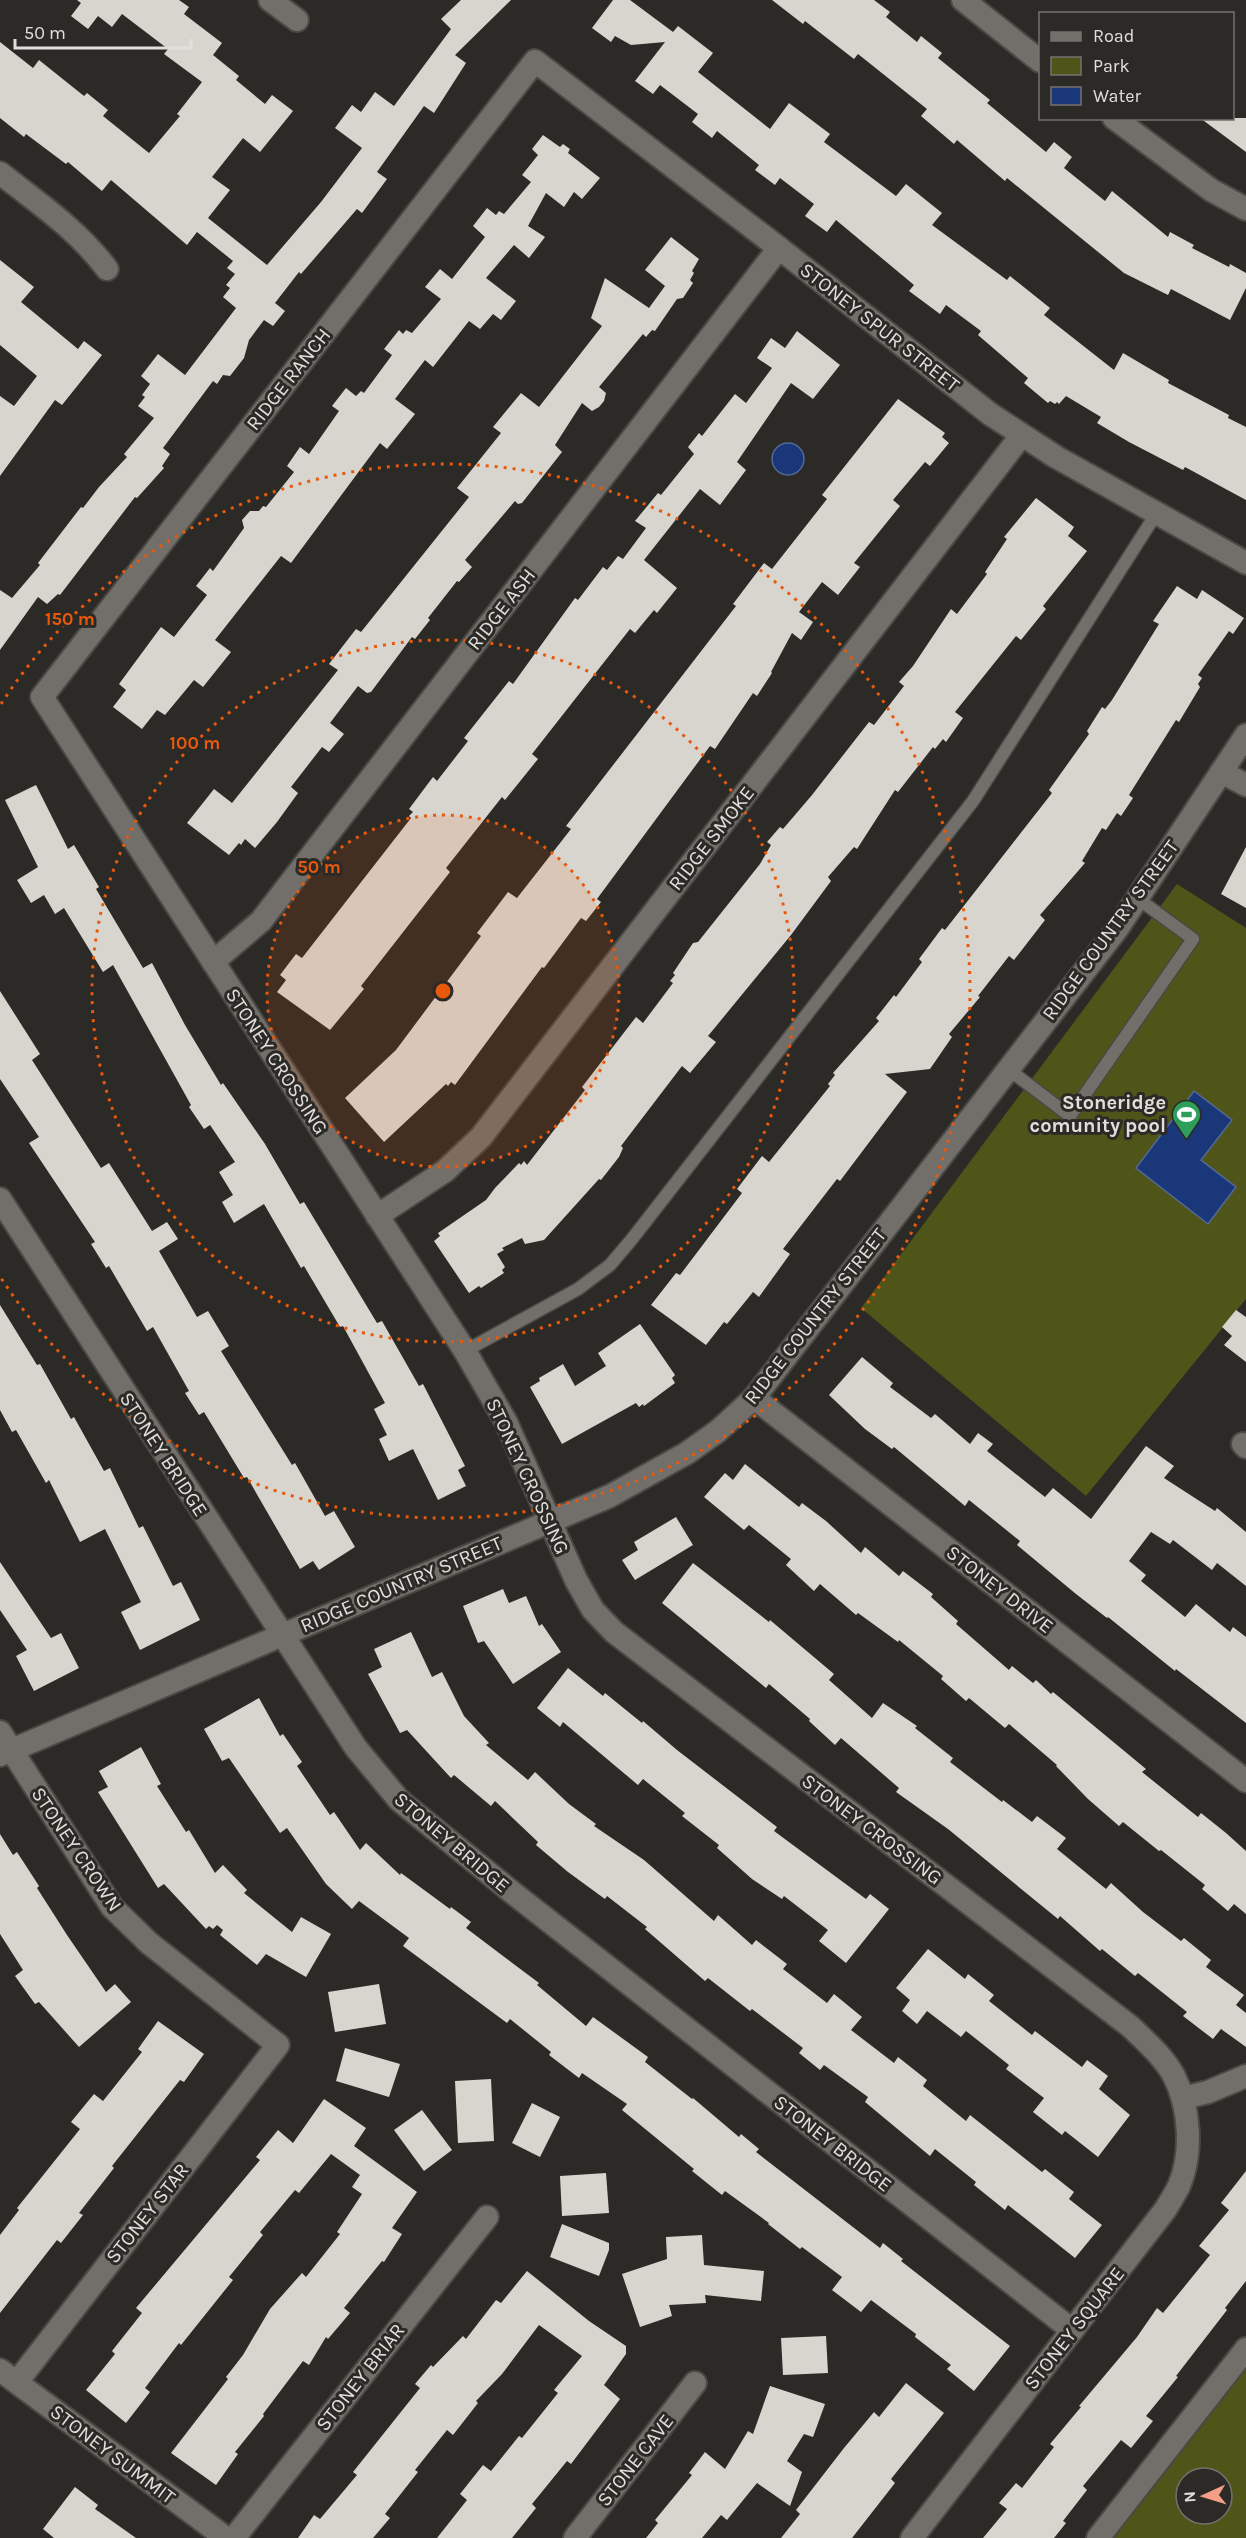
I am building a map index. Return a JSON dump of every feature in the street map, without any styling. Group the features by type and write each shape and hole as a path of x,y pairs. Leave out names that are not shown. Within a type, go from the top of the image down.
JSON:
{"street":[{"path":"270,0 297,20"},
{"path":"963,0 1039,59"},
{"name":"STONEY SPUR STREET","path":"535,61 1021,436 1246,563"},
{"name":"RIDGE RANCH","path":"42,697 535,61"},
{"path":"1117,120 1211,190 1246,209"},
{"path":"0,174 69,227 92,248 107,269"},
{"name":"RIDGE ASH","path":"213,962 261,921 779,248"},
{"name":"RIDGE SMOKE","path":"377,1216 445,1171 481,1137 1021,436"},
{"name":"STONEY CROSSING","path":"42,697 465,1351 506,1422 576,1580 593,1610 614,1632 1131,2027 1167,2066 1183,2098"},
{"name":"RIDGE COUNTRY STREET","path":"4,1746 282,1636 549,1521 646,1478 718,1431 754,1398 1117,928 1246,735"},
{"path":"1221,772 1246,785"},
{"name":"STONEY BRIDGE","path":"0,1199 356,1748 399,1800 513,1893 1072,2330"},
{"name":"STONEY DRIVE","path":"754,1398 1246,1781"},
{"name":"STONEY CROWN","path":"4,1746 112,1907 149,1943 278,2045"},
{"name":"STONEY STAR","path":"8,2376 278,2045"},
{"path":"1183,2098 1208,2092 1246,2076"},
{"name":"STONEY SQUARE","path":"912,2538 1165,2210 1179,2185 1186,2160 1188,2134 1183,2098"},
{"name":"STONEY BRIAR","path":"234,2538 487,2217"},
{"path":"1098,2538 1246,2349"},
{"name":"STONEY SUMMIT","path":"8,2376 226,2538"},
{"name":"STONE CAVE","path":"575,2538 695,2383"}],"lane":[{"path":"465,1351 578,1288 610,1265 632,1239 972,801 1156,514"},
{"path":"1008,1069 1070,1116 1193,939 1137,898"}],"green space":[{"path":"1177,884 1246,928 1246,1299 1086,1496 861,1308"},
{"path":"1246,2361 1246,2538 1107,2538"}],"water":[{"path":"788,443 799,448 804,459 799,470 788,475 777,470 772,459 777,448"},
{"name":"Stoneridge comunity pool","path":"1194,1091 1232,1120 1201,1160 1236,1187 1208,1224 1136,1168"}],"building":[{"path":"77,0 179,0 189,7 184,14 222,43 213,55 239,76 236,80 265,104 272,95 293,111 260,152 243,138 212,177 230,190 208,218 267,265 321,202 362,148 335,128 352,105 361,112 375,92 394,106 451,29 441,19 461,0 511,0 455,55 466,63 434,113 424,106 377,172 387,179 362,213 357,209 301,274 299,272 275,303 285,311 273,326 264,320 249,340 244,358 230,376 223,375 217,384 213,381 163,448 170,454 162,466 164,468 137,498 135,497 60,595 58,594 47,604 38,597 0,650 0,590 12,598 40,565 38,563 81,507 83,508 127,457 124,454 154,418 138,406 145,397 142,395 150,384 141,376 158,354 185,375 236,308 223,297 230,288 226,285 235,274 227,268 233,261 197,232 187,245 111,180 102,191 68,162 66,164 26,134 24,137 0,118 0,42 33,68 39,60 84,96 87,93 108,110 103,116 149,153 180,116 177,114 202,82 164,54 168,49 122,14 112,27 98,16 88,29 71,16 81,3"},
{"path":"613,0 630,0 673,32 678,26 713,53 698,72 770,129 789,103 830,134 824,142 896,196 906,184 942,213 932,225 1007,280 1010,276 1050,308 1044,315 1114,370 1123,353 1169,380 1168,383 1229,415 1228,418 1246,427 1246,500 1185,467 1183,470 1129,442 1097,423 1101,417 1066,396 1059,404 1050,401 1048,403 1024,383 1028,378 978,335 981,331 946,305 940,314 909,291 914,285 836,220 827,232 805,216 814,204 780,178 775,185 755,170 759,165 717,131 712,138 692,122 698,114 660,85 653,94 635,81 665,42 631,45 615,36 611,42 592,28"},
{"path":"772,0 874,0 890,12 886,17 917,42 921,36 942,53 938,58 990,100 987,103 1046,152 1054,142 1072,157 1064,168 1105,201 1112,191 1168,237 1170,232 1194,245 1192,248 1246,273 1246,288 1230,320 1171,289 1168,295 1124,273 1007,178 1005,181 957,140 954,144 921,116 927,109 858,54 854,59 805,21 803,24"},
{"path":"1246,118 1246,152 1203,120"},
{"path":"543,135 560,147 563,144 570,149 568,153 600,178 582,199 574,192 564,207 546,193 528,226 545,237 529,258 514,245 486,278 516,301 501,320 493,314 480,329 469,321 433,367 425,360 395,399 415,414 387,449 380,443 291,563 281,556 215,640 231,652 203,687 194,680 165,715 157,710 142,729 113,707 126,690 119,684 161,627 174,637 207,595 196,586 210,568 213,571 244,528 242,520 250,511 259,511 263,506 266,507 294,472 287,466 300,447 309,454 339,411 332,406 346,388 356,396 361,391 364,393 392,355 384,349 399,330 403,334 406,330 412,333 441,299 425,287 440,269 452,279 485,237 473,226 487,208 496,215 499,211 504,214 531,182 522,175 538,155 532,149"},
{"path":"671,237 699,259 692,271 694,273 690,280 693,283 683,298 677,299 655,331 652,330 646,337 643,334 599,387 606,393 599,407 592,411 582,403 555,445 562,452 522,503 518,504 515,501 465,560 472,567 459,582 457,581 428,618 430,620 415,639 412,637 371,692 367,693 358,686 330,723 344,734 329,752 322,747 291,787 298,793 277,822 255,848 245,839 229,855 187,823 214,789 232,803 338,670 329,664 356,629 361,632 469,497 457,488 501,433 493,427 521,393 539,407 602,326 591,318 605,278 649,308 665,286 645,270"},
{"path":"0,260 34,287 21,302 78,349 84,341 102,355 62,405 55,400 0,476 0,396 14,406 37,376 0,345"},
{"path":"797,331 840,365 813,399 791,383 737,462 746,470 720,505 700,489 644,560 677,588 657,613 654,610 635,633 630,629 532,754 538,759 505,800 502,797 446,868 450,872 361,986 364,989 330,1030 277,992 286,980 280,975 296,954 302,958 411,818 409,816 413,812 409,809 433,777 437,781 468,741 464,738 509,681 513,684 575,598 578,600 603,567 607,570 618,556 623,559 646,528 635,521 658,493 661,495 694,454 688,447 699,433 702,436 735,394 746,403 772,368 757,358 771,338 785,348"},
{"path":"898,399 945,433 942,437 949,443 930,466 925,462 893,500 900,506 854,563 860,567 838,595 822,582 799,612 813,622 801,640 792,633 772,673 757,696 753,693 715,749 710,746 597,899 601,902 586,921 581,918 455,1085 451,1082 448,1086 446,1084 384,1142 345,1098 396,1050 481,936 477,933 508,892 517,898 571,829 566,826 736,606 733,604 764,563 772,569 827,499 822,495"},
{"path":"1036,498 1074,527 1068,536 1087,551 1043,606 1046,609 1021,640 1016,636 955,712 963,718 946,742 943,739 935,749 933,747 898,792 895,790 857,849 854,847 828,877 831,881 791,935 708,1036 716,1042 690,1073 682,1066 621,1146 623,1148 619,1157 601,1180 599,1179 544,1240 525,1244 522,1238 502,1248 504,1250 497,1254 505,1267 502,1270 504,1273 469,1293 434,1241 440,1236 438,1233 486,1200 519,1163 521,1165 524,1161 527,1165 585,1090 582,1087 636,1017 643,1023 673,983 670,981 675,975 673,973 693,943 698,942 760,864 771,845 767,842 780,827 783,829 812,795 869,722 874,725 904,686 899,682 913,666 951,609 957,614 987,574 985,572 1007,539 1004,537"},
{"path":"1177,586 1197,599 1202,590 1244,618 1233,634 1229,631 1198,675 1202,678 1198,684 1200,687 1179,722 1176,720 1129,795 1133,798 1121,816 1117,813 1106,830 1102,828 1082,861 1085,863 1040,915 1045,920 1014,960 1009,956 978,996 980,997 949,1034 952,1037 930,1069 885,1074 907,1092 840,1181 837,1179 783,1249 790,1254 759,1297 753,1292 706,1345 651,1305 676,1273 680,1275 742,1193 737,1189 762,1156 769,1162 830,1086 828,1084 835,1075 833,1073 879,1021 876,1018 894,995 896,997 922,962 919,959 942,928 945,930 1052,793 1049,790 1089,734 1087,731 1102,707 1105,709 1112,700 1159,624 1153,621"},
{"path":"36,785 68,849 74,845 99,887 96,889 143,968 152,963 221,1085 223,1083 265,1144 300,1204 304,1202 377,1323 382,1321 419,1386 423,1384 465,1466 458,1470 466,1486 438,1500 413,1449 389,1461 379,1439 387,1435 374,1409 385,1403 343,1326 340,1327 304,1266 301,1268 264,1204 234,1223 222,1202 233,1195 219,1172 235,1162 210,1125 204,1129 189,1107 191,1105 113,965 103,972 64,908 55,914 44,895 31,903 17,880 38,867 5,800"},
{"path":"1246,847 1246,908 1221,894"},
{"path":"0,991 40,1054 32,1060 101,1168 109,1163 152,1231 167,1222 178,1239 159,1251 197,1317 208,1311 229,1346 221,1351 292,1465 295,1463 325,1516 334,1511 355,1547 319,1570 313,1561 300,1569 247,1477 244,1478 204,1412 199,1415 185,1393 189,1391 153,1327 147,1331 109,1266 106,1268 91,1244 95,1242 29,1143 39,1137 0,1079"},
{"path":"0,1305 37,1365 40,1364 71,1419 74,1417 104,1471 110,1468 139,1528 143,1526 173,1586 181,1582 200,1620 140,1650 121,1612 141,1602 105,1529 80,1542 49,1480 46,1483 16,1430 12,1432 0,1410"},
{"path":"1236,1310 1246,1317 1246,1362 1224,1345 1232,1336 1222,1327"},
{"path":"640,1324 675,1375 672,1378 675,1383 644,1406 643,1404 639,1407 636,1403 562,1444 530,1387 540,1381 539,1378 563,1364 575,1386 606,1366 598,1353"},
{"path":"862,1357 893,1383 890,1387 931,1418 935,1414 970,1444 978,1433 993,1444 987,1451 1045,1497 1053,1488 1091,1519 1146,1446 1174,1466 1164,1478 1215,1511 1217,1508 1246,1532 1246,1586 1217,1563 1212,1570 1173,1540 1170,1544 1151,1532 1129,1561 1146,1575 1141,1581 1185,1617 1196,1604 1230,1632 1233,1627 1246,1637 1246,1723 1076,1594 1017,1545 1020,1541 969,1500 965,1506 894,1447 892,1449 865,1429 829,1395"},
{"path":"745,1464 799,1507 802,1503 826,1521 861,1553 865,1547 899,1576 903,1571 933,1594 931,1597 958,1621 956,1624 1009,1670 1012,1666 1033,1683 1036,1680 1051,1694 1053,1692 1146,1769 1142,1772 1198,1817 1201,1813 1226,1833 1246,1851 1246,1914 1234,1904 1228,1911 1202,1889 1205,1885 1161,1850 1159,1851 1123,1822 1119,1826 1088,1799 1057,1765 1009,1724 1005,1728 969,1698 966,1701 941,1679 943,1676 899,1640 898,1642 858,1613 856,1615 820,1584 814,1591 786,1565 791,1559 749,1525 744,1530 704,1497 725,1473 733,1480"},
{"path":"676,1517 693,1545 635,1580 622,1560 638,1550 634,1542"},
{"path":"0,1562 51,1638 61,1633 79,1668 34,1691 16,1656 27,1650 0,1610"},
{"path":"693,1563 769,1622 770,1620 834,1674 829,1680 872,1718 883,1703 917,1726 915,1728 953,1758 950,1762 1002,1802 1003,1800 1032,1822 1037,1816 1066,1838 1057,1849 1106,1889 1111,1883 1143,1912 1181,1941 1184,1938 1211,1960 1206,1967 1244,1995 1236,2005 1246,2013 1246,2047 1221,2029 1213,2039 1183,2016 1187,2012 1138,1973 1135,1976 1102,1949 1100,1951 1060,1916 1058,1919 948,1829 896,1792 899,1788 841,1738 835,1745 809,1721 810,1719 769,1684 766,1688 662,1603"},
{"path":"503,1589 509,1603 526,1596 539,1626 542,1624 561,1652 513,1684 484,1641 478,1643 463,1606"},
{"path":"411,1632 432,1677 442,1672 464,1716 489,1743 486,1745 528,1780 535,1772 569,1804 596,1824 594,1826 644,1860 714,1921 718,1915 752,1945 756,1940 787,1964 783,1969 827,2003 834,1994 862,2017 851,2030 894,2063 898,2057 927,2080 923,2086 966,2121 970,2115 1042,2172 1045,2169 1074,2192 1069,2199 1102,2225 1075,2258 1008,2205 1005,2210 974,2185 976,2182 935,2149 930,2156 865,2102 868,2097 824,2065 820,2070 799,2053 803,2048 752,2009 750,2011 708,1978 705,1981 645,1929 647,1927 607,1896 605,1899 568,1872 536,1845 538,1842 495,1801 491,1806 454,1775 451,1778 407,1730 400,1733 368,1674 382,1667 374,1649"},
{"path":"568,1668 603,1696 605,1693 642,1723 643,1721 777,1827 774,1831 866,1899 870,1894 889,1909 846,1963 819,1941 828,1930 784,1896 782,1899 752,1879 717,1848 719,1845 682,1816 685,1813 643,1779 638,1785 563,1722 560,1727 537,1708"},
{"path":"259,1698 280,1736 283,1734 302,1762 297,1766 330,1815 334,1812 360,1850 366,1843 400,1875 401,1873 471,1922 466,1928 539,1983 537,1985 586,2026 593,2017 648,2057 645,2062 739,2137 741,2134 759,2149 756,2152 880,2248 883,2243 903,2259 901,2261 1010,2346 974,2391 947,2369 951,2365 915,2337 916,2334 871,2300 861,2312 832,2290 842,2277 802,2247 800,2249 725,2191 722,2195 692,2171 694,2169 622,2110 627,2104 582,2073 579,2078 549,2055 551,2052 510,2019 507,2023 403,1946 409,1938 359,1901 352,1909 326,1884 287,1828 280,1833 229,1758 222,1761 204,1729"},
{"path":"141,1747 161,1784 157,1786 186,1832 189,1830 215,1873 223,1865 247,1890 244,1893 292,1932 301,1917 331,1934 306,1977 266,1954 257,1965 220,1935 223,1930 217,1925 213,1929 209,1926 206,1929 164,1884 158,1888 98,1792 108,1787 99,1771"},
{"path":"0,1834 13,1855 17,1852 39,1886 37,1888 106,1992 115,1984 131,2002 79,2047 39,2002 35,2004 15,1976 23,1970 0,1934"},
{"path":"928,1949 965,1979 968,1974 994,1995 989,2001 1032,2035 1035,2031 1082,2067 1087,2060 1108,2076 1099,2089 1130,2115 1098,2157 1065,2131 1062,2135 1033,2112 1044,2098 1006,2069 1009,2065 966,2031 961,2037 927,2011 917,2024 902,2011 910,2000 896,1988"},
{"path":"379,1984 386,2024 335,2032 328,1992"},
{"path":"158,2021 204,2054 184,2082 180,2080 112,2166 114,2168 79,2213 83,2215 61,2243 57,2240 0,2313 0,2235 19,2210 17,2208 80,2129 71,2122 94,2094 103,2101 142,2052 138,2049"},
{"path":"345,2048 400,2064 389,2097 336,2081"},
{"path":"491,2079 494,2141 458,2143 455,2081"},
{"path":"324,2099 366,2128 354,2146 417,2192 392,2228 402,2234 384,2262 382,2261 344,2308 350,2313 328,2339 326,2337 309,2365 303,2361 235,2452 238,2454 216,2485 171,2453 228,2379 226,2377 243,2355 270,2309 302,2273 306,2277 340,2234 337,2232 362,2194 352,2187 360,2175 331,2154 299,2193 295,2190 260,2232 263,2235 229,2277 233,2280 181,2345 179,2343 145,2388 150,2392 126,2423 86,2390 115,2354 112,2351 142,2313 136,2308 260,2160 256,2157 278,2130 293,2143"},
{"path":"532,2103 560,2117 540,2157 512,2143"},
{"path":"422,2110 452,2150 424,2171 394,2130"},
{"path":"1246,2171 1246,2281 1225,2308 1227,2310 1176,2376 1178,2377 1146,2416 1153,2421 1131,2448 1121,2440 1083,2486 1087,2490 1063,2521 1066,2523 1054,2538 983,2538 1007,2509 999,2503 1016,2483 1022,2488 1054,2447 1050,2444 1137,2337 1157,2308 1163,2313 1210,2255 1199,2246 1229,2210 1221,2203"},
{"path":"606,2173 609,2213 562,2216 560,2176"},
{"path":"562,2224 609,2243 609,2250 599,2276 550,2257"},
{"path":"702,2235 704,2265 764,2271 761,2301 705,2295 706,2303 669,2305 672,2316 640,2327 622,2274 667,2259 666,2237"},
{"path":"527,2271 589,2321 626,2346 626,2354 604,2385 620,2399 571,2464 567,2461 532,2504 536,2508 512,2538 437,2538 467,2500 460,2494 483,2465 491,2471 519,2436 522,2438 558,2393 554,2390 582,2356 539,2325 502,2374 476,2401 478,2403 453,2435 447,2430 415,2470 418,2472 385,2514 390,2518 373,2538 298,2538 314,2515 320,2519 357,2475 353,2472 420,2388 415,2384 431,2365 433,2367 463,2336 466,2339 496,2300 501,2303"},
{"path":"826,2336 828,2373 783,2375 781,2338"},
{"path":"906,2383 944,2413 891,2479 895,2483 852,2538 781,2538 800,2514 796,2510 844,2448 874,2412 879,2417"},
{"path":"770,2386 825,2404 813,2437 804,2434 787,2461 802,2472 790,2506 757,2483 727,2520 721,2515 702,2538 646,2538 658,2523 655,2520 692,2475 689,2473 705,2452 725,2469 748,2431 753,2434"},
{"path":"75,2487 98,2505 95,2509 136,2538 54,2538 43,2529"}],"place":[{"name":"Stoneridge comunity pool","path":"1187,1140"}]}
